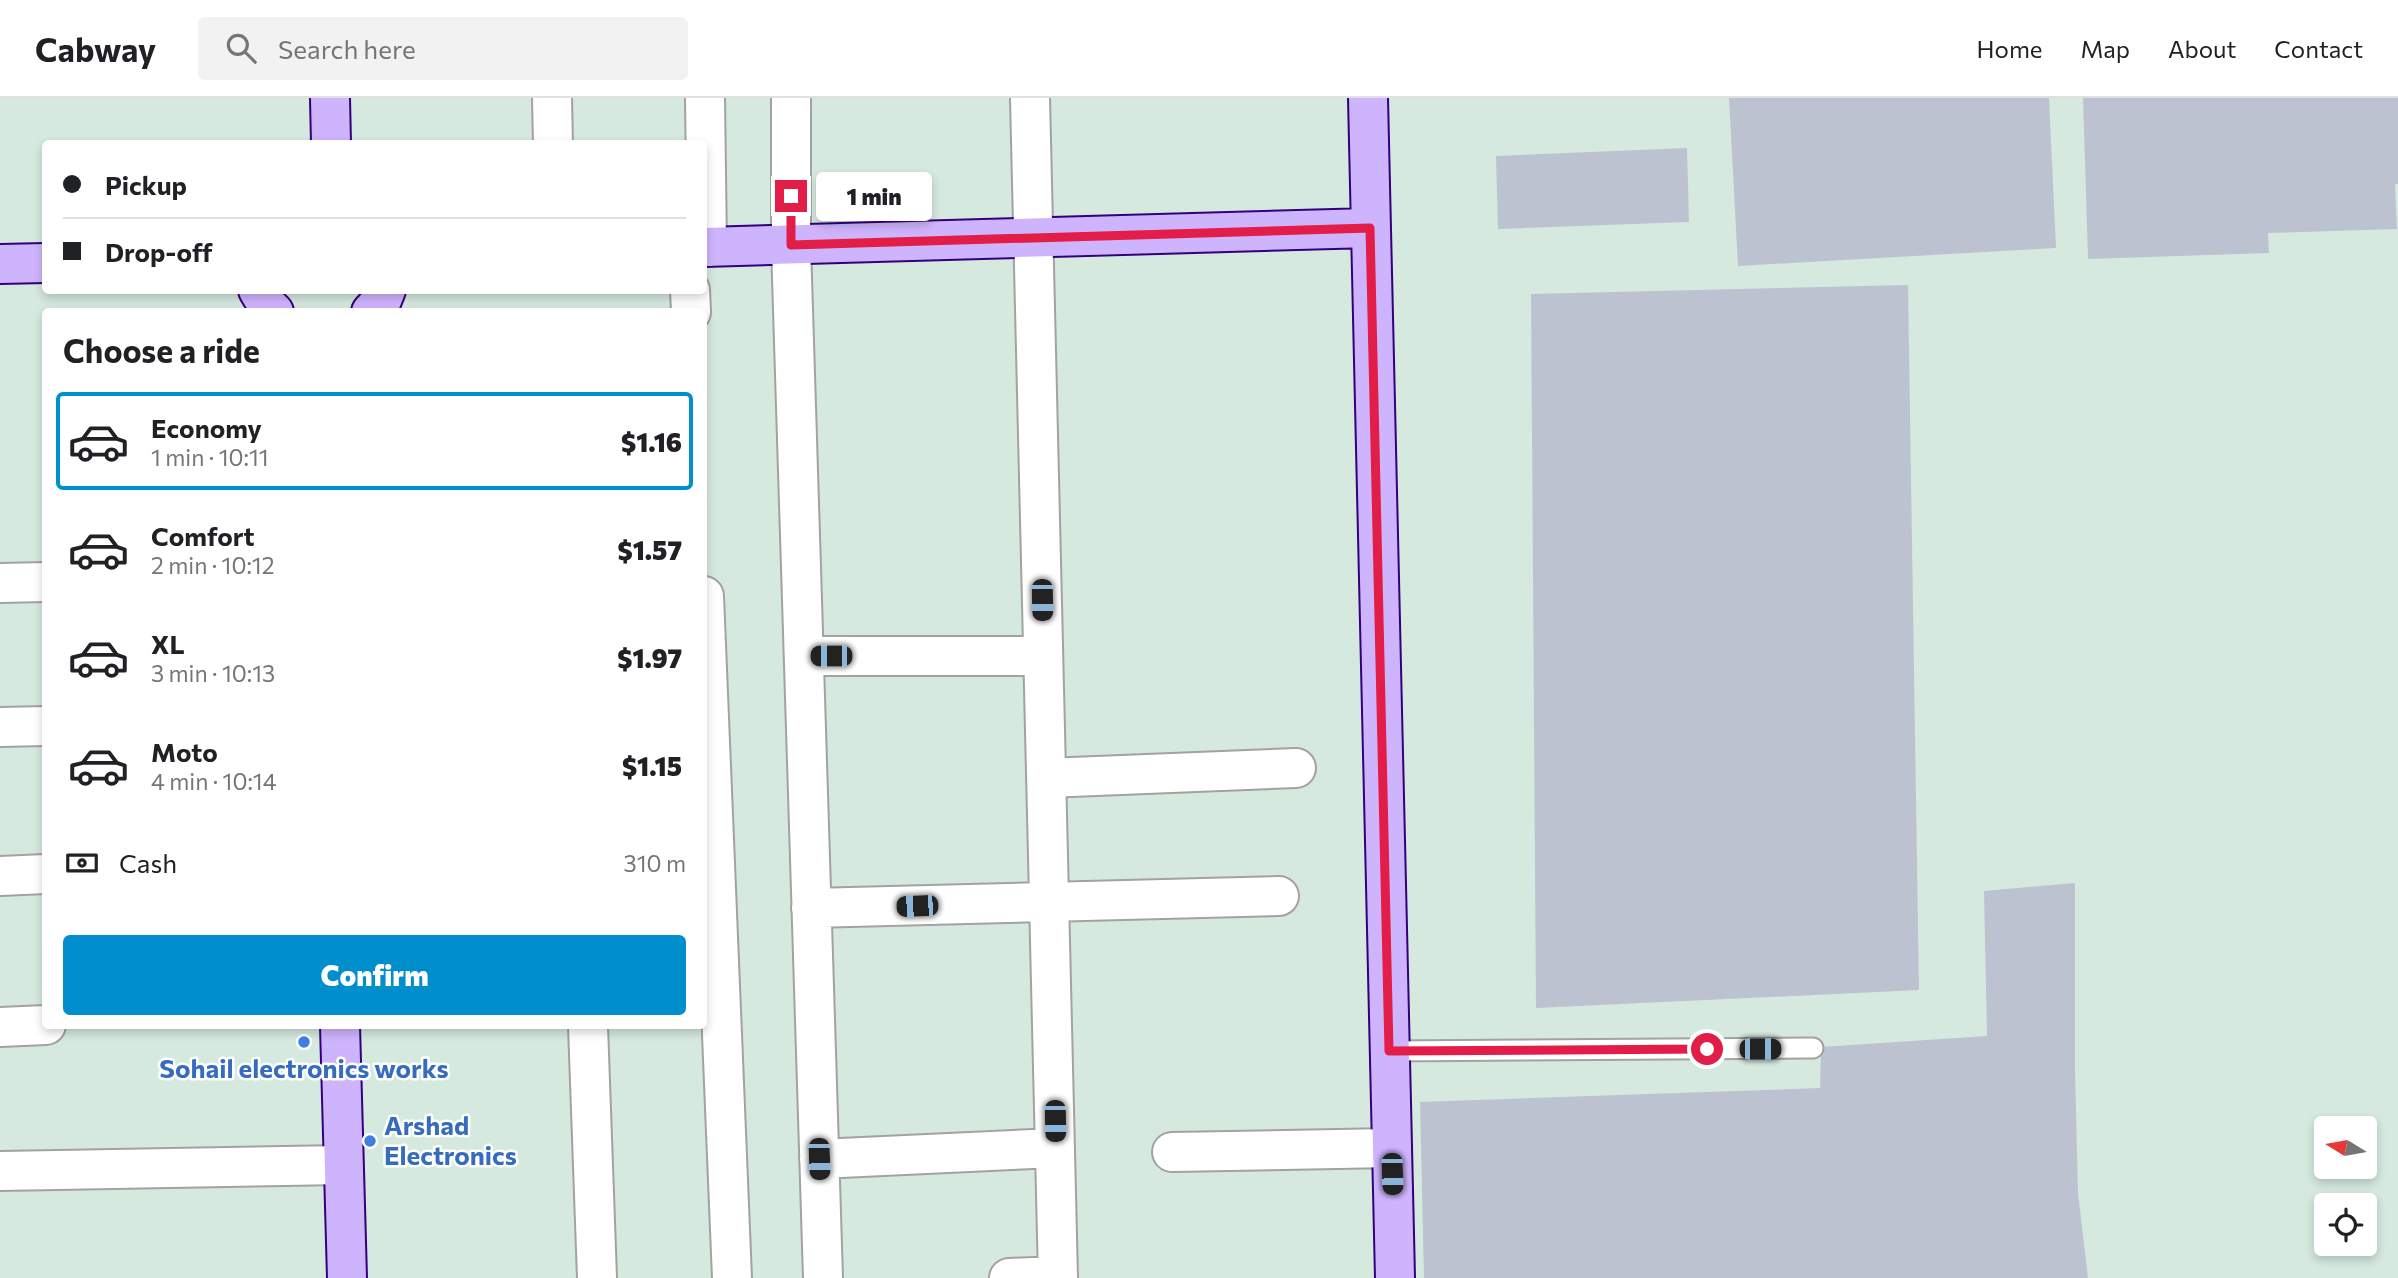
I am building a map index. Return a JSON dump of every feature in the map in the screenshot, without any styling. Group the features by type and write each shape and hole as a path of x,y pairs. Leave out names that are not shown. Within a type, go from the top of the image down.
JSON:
{"street":[{"path":"330,98 331,140"},
{"path":"552,98 553,140"},
{"path":"705,98 705,140"},
{"path":"790,98 791,245 823,1278"},
{"path":"1009,1278 1058,1277 1030,98"},
{"path":"1368,98 1395,1278"},
{"path":"707,247 1370,228"},
{"path":"0,264 42,263"},
{"path":"0,583 42,582"},
{"path":"804,656 1043,656"},
{"path":"707,669 732,1278"},
{"path":"0,727 42,726"},
{"path":"1046,778 1296,768"},
{"path":"0,876 42,874"},
{"path":"811,908 1279,896"},
{"path":"0,1027 42,1026"},
{"path":"340,1029 347,1278"},
{"path":"588,1029 597,1278"},
{"path":"819,1159 1055,1148"},
{"path":"1172,1152 1392,1148"},
{"path":"0,1171 343,1164"}],"lane":[{"path":"1389,1051 1812,1048"}],"shaded area":[{"path":"0,98 2398,98 2398,1278 0,1278"}],"building":[{"path":"1729,98 2049,98 2056,248 1738,266"},
{"path":"2083,98 2398,98 2398,184 2395,184 2397,229 2268,233 2269,253 2088,259"},
{"path":"1687,148 1689,222 1498,229 1496,156"},
{"path":"1908,285 1919,990 1536,1008 1531,294"},
{"path":"2075,883 2078,1193 2088,1278 1424,1278 1420,1102 1820,1088 1821,1047 1987,1036 1984,891"}],"place":[{"name":"Sohail electronics works","path":"304,1042"},
{"name":"Arshad Electronics","path":"370,1141"}],"route":[{"path":"791,196 791,245 1370,228 1389,1051 1707,1049"}]}
